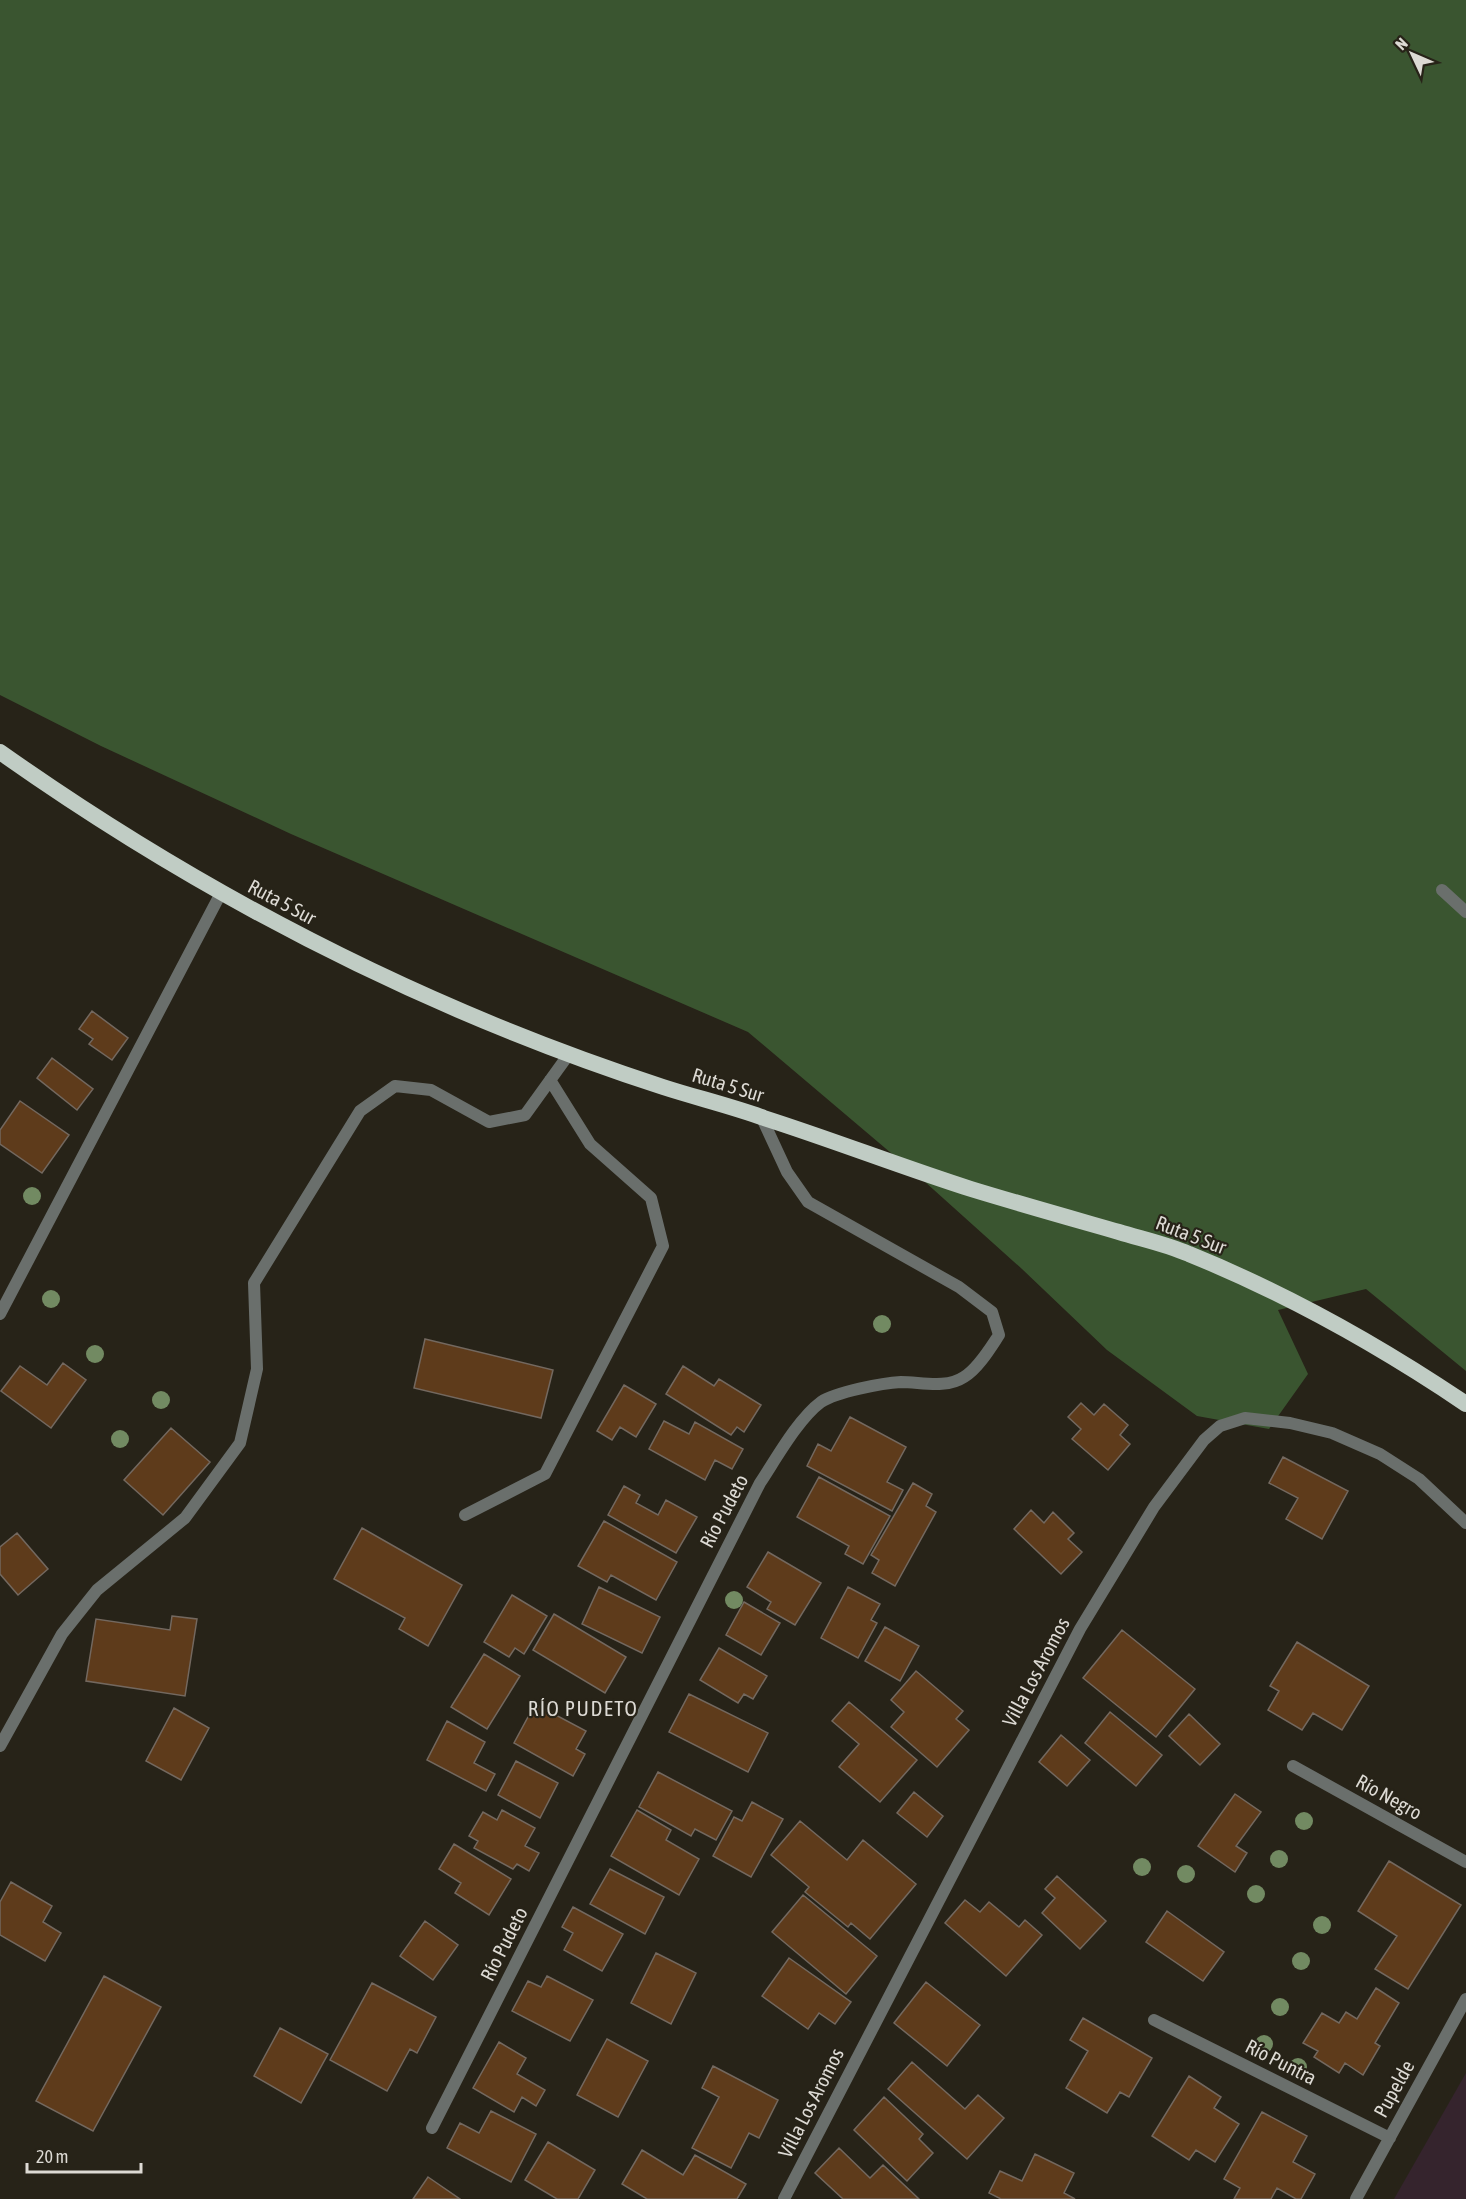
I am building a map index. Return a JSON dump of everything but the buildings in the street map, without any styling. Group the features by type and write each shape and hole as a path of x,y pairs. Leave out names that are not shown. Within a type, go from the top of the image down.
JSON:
{"highway":[{"name":"Ruta 5 Sur","path":"0,752 133,841 221,893 391,981 568,1054 664,1087 761,1116 970,1189 1186,1252 1284,1298 1367,1343 1466,1404"}],"street":[{"path":"1442,890 1466,912"},
{"path":"0,1314 221,893"},
{"path":"0,1746 62,1634 97,1590 184,1518 240,1443 257,1369 254,1283 360,1111 395,1086 432,1090 489,1122 525,1115 568,1054"},
{"path":"465,1515 546,1474 663,1246 651,1198 590,1144 550,1080"},
{"name":"Río Pudeto","path":"432,2128 759,1483 797,1427 822,1402 859,1389 900,1382 940,1384 964,1377 984,1357 999,1335 992,1312 959,1287 808,1202 787,1172 761,1116"},
{"name":"Villa Los Aromos","path":"784,2199 1080,1629 1154,1507 1204,1440 1220,1426 1245,1419 1290,1423 1332,1433 1380,1454 1419,1479 1466,1523"},
{"name":"Río Negro","path":"1293,1766 1466,1862"},
{"name":"Pupelde","path":"1356,2199 1466,1998"},
{"name":"Río Puntra","path":"1154,2020 1389,2138"}],"shaded area":[{"path":"1466,2073 1466,2199 1394,2199"}],"green space":[{"path":"0,0 1466,0 1466,1371 1366,1289 1278,1310 1308,1374 1269,1429 1197,1416 1107,1350 1022,1269 924,1181 748,1032 291,834 101,746 0,695"}],"district":[{"name":"RÍO PUDETO","path":"583,1709"}]}
